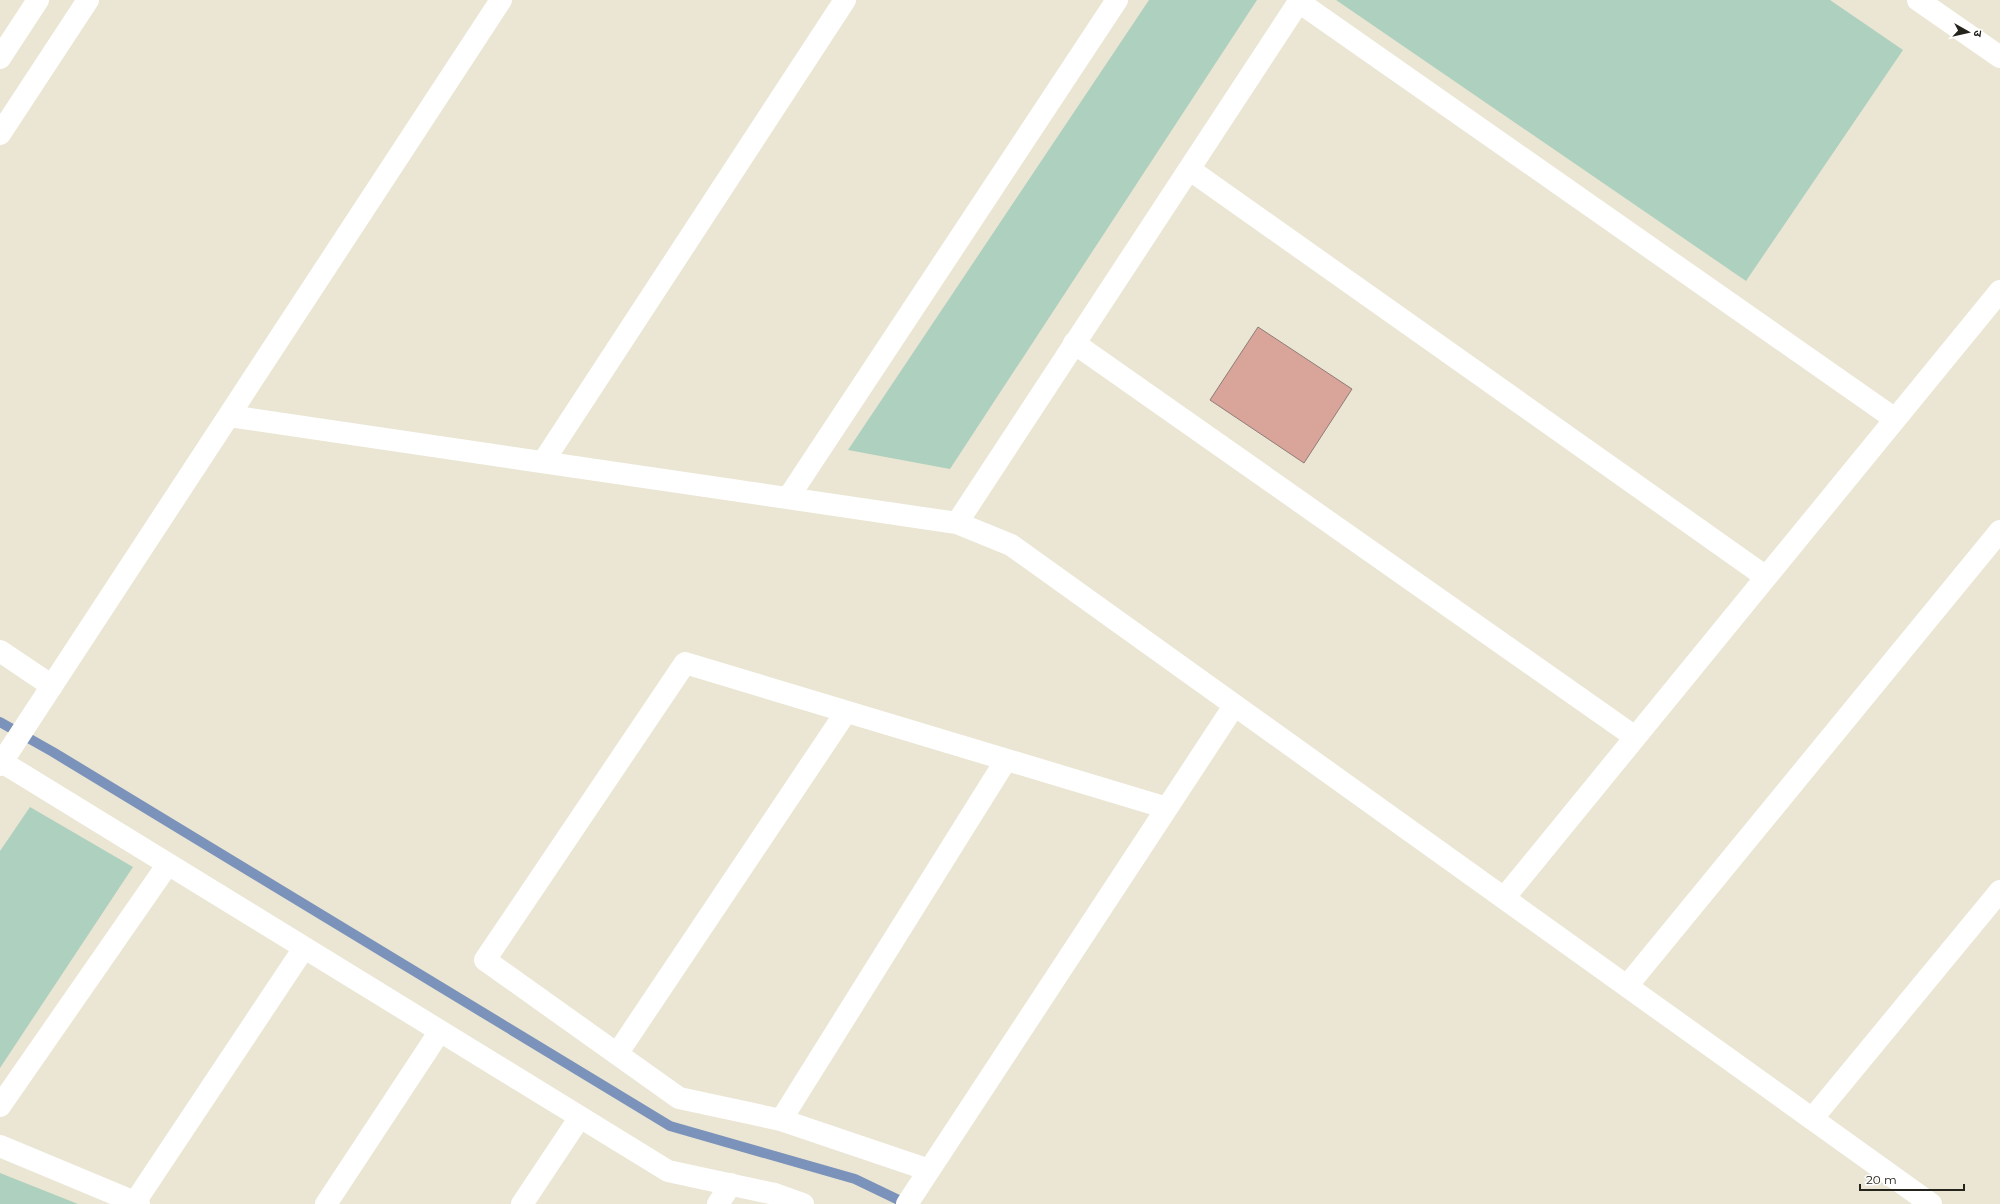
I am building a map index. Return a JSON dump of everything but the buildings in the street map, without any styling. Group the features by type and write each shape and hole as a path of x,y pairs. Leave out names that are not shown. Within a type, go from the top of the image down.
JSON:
{"street":[{"path":"0,58 38,0"},
{"path":"0,134 88,0"},
{"path":"501,0 5,758 168,864 668,1171 775,1194 803,1204"},
{"path":"543,462 845,0"},
{"path":"788,498 1117,0"},
{"path":"957,523 1300,1 1895,419"},
{"path":"1923,1 2000,57"},
{"path":"1189,169 1766,577"},
{"path":"1504,898 2000,291"},
{"path":"1074,343 1635,737"},
{"path":"228,416 957,523 1010,545 1931,1204"},
{"path":"1627,986 2000,531"},
{"path":"0,650 52,686"},
{"path":"924,1178 781,1120 679,1098 485,960 684,663 1167,808"},
{"path":"906,1204 1234,706"},
{"path":"617,1054 846,712"},
{"path":"781,1120 1006,760"},
{"path":"0,1106 168,864"},
{"path":"1812,1119 2000,891"},
{"path":"0,1146 137,1203 304,948"},
{"path":"326,1204 440,1031"},
{"path":"522,1204 580,1117"},
{"path":"718,1204 731,1184"}],"green space":[{"path":"1149,0 1257,0 950,469 848,450"},
{"path":"1336,0 1830,0 1903,50 1746,281"},
{"path":"30,807 133,867 0,1068 0,851"},
{"path":"0,1173 78,1204 0,1204"}],"waterway":[{"path":"0,722 53,752 670,1126 855,1179 907,1204"}]}
